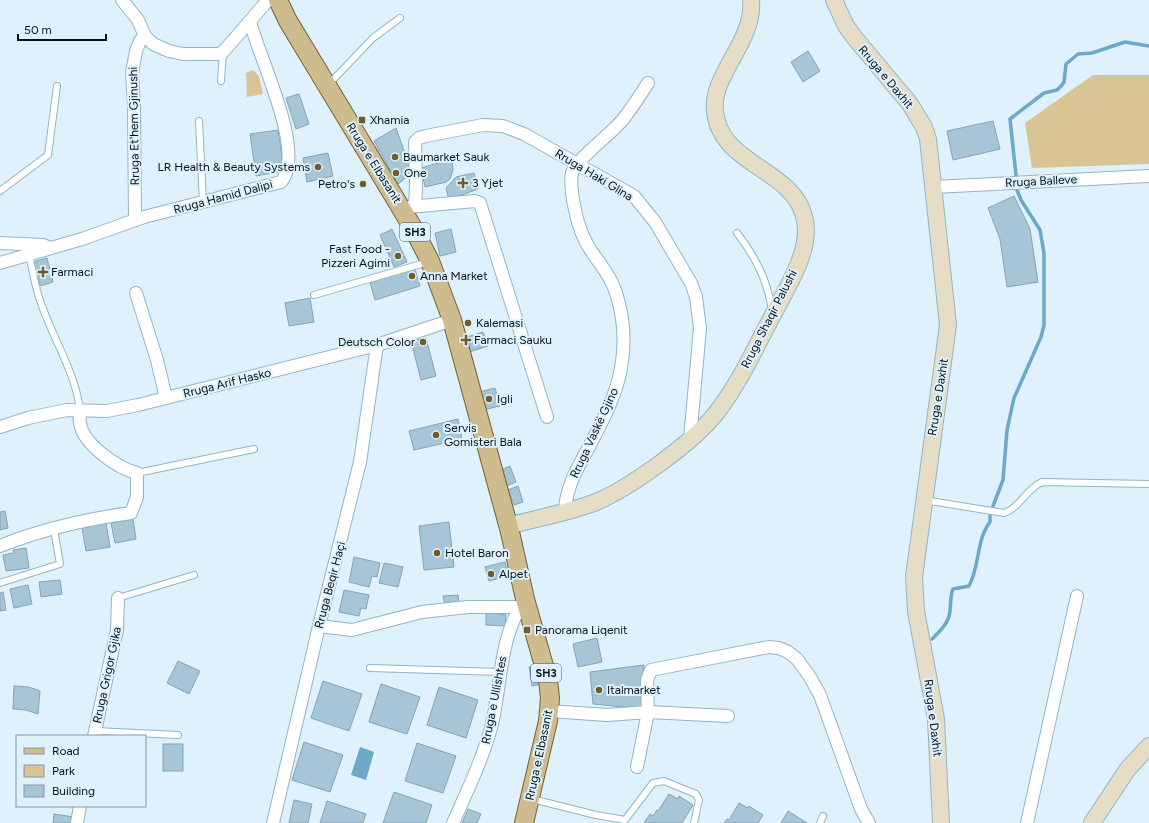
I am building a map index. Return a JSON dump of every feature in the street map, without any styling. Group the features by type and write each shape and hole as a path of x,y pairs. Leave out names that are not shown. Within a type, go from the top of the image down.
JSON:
{"main road":[{"name":"Rruga e Elbasanit","path":"278,0 288,21 327,86 409,207 452,320 508,526 522,603 548,680 549,710 524,823"}],"street":[{"path":"122,0 138,20 145,36 153,44 161,48 183,54 217,55 223,52 268,0"},
{"name":"Rruga Shaqir Palushi","path":"508,526 595,502 612,494 638,478 703,428 718,411 738,379 791,280 803,250 806,223 804,214 794,197 784,187 726,141 718,127 715,112 714,99 745,35 750,21 751,0"},
{"name":"Rruga e Daxhit","path":"834,0 846,26 854,38 910,104 924,126 928,139 948,325 915,557 914,593 936,719 941,823"},
{"name":"Rruga Hamid Dalipi","path":"0,263 135,220 281,182 288,170 288,147 278,103 250,21"},
{"name":"Rruga Et'hem Gjinushi","path":"135,220 134,105 132,73 136,51 140,41 145,36"},
{"name":"Rruga Vaskë Gjino","path":"565,511 569,488 576,471 592,441 616,389 621,368 624,336 622,315 615,289 603,267 587,244 577,222 572,174 578,163 624,118 648,83"},
{"name":"Rruga Haki Glina","path":"409,207 416,186 415,142 419,138 426,136 483,125 503,126 524,134 578,163 634,196 655,221 691,283 696,297 700,328 690,439"},
{"name":"Rruga Balleve","path":"934,187 1149,176"},
{"path":"409,207 475,201 480,203 547,417"},
{"path":"0,243 42,245 51,248"},
{"path":"136,293 157,360 166,398"},
{"name":"Rruga Arif Hasko","path":"0,427 28,418 67,410 107,411 166,398 377,345 452,320"},
{"name":"Rruga Beqir Haçi","path":"273,823 319,626 360,462 377,345"},
{"path":"0,546 31,534 78,522 131,513 135,506 136,473 120,466 106,457 88,439 80,424 80,411"},
{"path":"1027,823 1077,596"},
{"name":"Rruga Grigor Gjika","path":"95,734 117,630 118,598"},
{"path":"319,626 352,630 422,612 522,603"},
{"name":"Rruga e Ullishtes","path":"453,823 484,753 512,619 522,603"},
{"path":"637,767 648,712 647,680 651,670 769,647 779,648 788,652 804,667 820,695 861,809 869,823"},
{"path":"549,710 607,715 648,712 728,716"},
{"path":"1092,823 1127,770 1149,746"},
{"path":"77,823 80,807"}],"lane":[{"path":"327,86 373,38 400,18"},
{"path":"221,81 223,52"},
{"path":"0,191 48,155 57,86"},
{"path":"199,121 203,203"},
{"path":"737,233 750,251 766,280 772,316"},
{"path":"29,255 41,304 57,339 79,399 80,411"},
{"path":"314,295 430,261"},
{"path":"136,473 254,449"},
{"path":"923,500 1004,513 1014,509 1030,490 1042,482 1149,484"},
{"path":"0,583 60,564 54,529"},
{"name":"Rruga Grigor Gjika","path":"118,598 194,575"},
{"path":"370,668 500,672"},
{"path":"95,734 178,735"},
{"path":"530,799 596,815 625,820 647,789 653,783 664,781 696,794 699,800 694,823"},
{"path":"820,823 823,816"}],"green space":[{"path":"253,70 259,76 263,94 247,97 246,73"},
{"path":"1093,75 1149,75 1149,164 1032,168 1025,123"}],"water":[{"path":"360,747 374,752 366,780 351,775"}],"building":[{"path":"808,51 820,71 803,82 791,62"},
{"path":"299,94 309,124 296,129 286,98"},
{"path":"993,121 1000,149 953,160 947,131"},
{"name":"Baumarket Sauk","path":"396,128 412,173 398,184 374,141"},
{"path":"278,130 284,171 256,176 250,134"},
{"name":"LR Health & Beauty Systems","path":"328,153 333,176 307,182 303,158"},
{"path":"452,159 453,170 450,179 446,182 425,187 421,168"},
{"name":"3 Yjet","path":"474,173 478,189 449,200 446,188 456,177"},
{"path":"1014,196 1030,229 1038,282 1007,287 1000,239 988,208"},
{"path":"392,229 407,262 394,267 380,235"},
{"path":"451,229 456,252 440,256 435,233"},
{"name":"Farmaci","path":"47,258 53,282 40,286 33,262"},
{"path":"415,269 420,286 375,300 370,282"},
{"path":"310,298 314,322 289,326 285,303"},
{"path":"483,332 488,346 469,352 464,338"},
{"path":"426,338 436,376 421,380 411,341"},
{"name":"Igli","path":"495,388 500,406 483,410 479,392"},
{"name":"Servis Gomisteri Bala","path":"458,419 462,439 414,450 409,431"},
{"path":"510,466 516,482 506,486 501,470"},
{"path":"518,486 523,502 514,505 508,490"},
{"path":"5,511 8,528 0,530 0,512"},
{"path":"133,519 136,539 115,543 111,523"},
{"name":"Hotel Baron","path":"449,522 454,567 424,570 419,526"},
{"path":"106,523 110,547 86,551 82,528"},
{"path":"26,548 29,568 6,571 3,555 14,553 13,550"},
{"path":"354,557 380,563 377,577 372,576 369,587 349,582"},
{"path":"505,562 508,576 489,581 485,567"},
{"path":"384,563 403,567 398,587 379,583"},
{"path":"60,580 62,594 41,597 39,582"},
{"path":"28,585 32,604 14,608 10,589"},
{"path":"344,590 369,595 366,609 361,608 359,616 339,612"},
{"path":"3,592 6,610 0,611 0,593"},
{"path":"458,595 459,604 445,606 443,596"},
{"path":"486,612 506,615 505,626 486,625"},
{"path":"597,638 602,662 578,667 573,644"},
{"path":"178,661 200,671 189,694 167,683"},
{"path":"644,665 644,709 593,704 590,672"},
{"path":"539,666 542,684 532,686 529,667"},
{"path":"323,681 362,694 349,731 311,718"},
{"path":"381,684 420,697 407,734 369,722"},
{"path":"14,686 29,687 40,691 38,714 26,710 13,709"},
{"path":"439,687 478,700 466,738 427,725"},
{"path":"304,742 343,755 330,792 292,780"},
{"path":"417,743 456,756 443,793 405,781"},
{"path":"163,744 183,744 183,771 163,771"},
{"path":"394,792 432,805 426,823 383,823"},
{"path":"669,794 678,799 679,796 693,805 682,823 644,823 650,814 653,816 657,810 658,811"},
{"path":"294,800 312,804 308,823 289,823"},
{"path":"327,801 366,814 363,823 320,823"},
{"path":"739,803 748,808 749,806 763,815 758,823 724,823 727,819 729,820"},
{"path":"468,809 481,814 477,823 462,823"},
{"path":"788,811 807,823 781,823"},
{"path":"54,814 74,817 74,823 53,823"}],"waterway":[{"path":"1016,175 1010,119 1044,93 1057,90 1064,82 1066,64 1078,54 1092,53 1125,42 1149,46"},
{"path":"993,506 1003,480 1007,430 1014,398 1041,337 1044,325 1044,253 1040,230 1021,200 1017,190"},
{"path":"932,639 944,626 948,619 953,589 969,586 975,570 982,537 990,522 990,516"}],"place":[{"name":"Xhamia","path":"362,120"},
{"name":"Baumarket Sauk","path":"395,157"},
{"name":"LR Health & Beauty Systems","path":"318,167"},
{"name":"One","path":"396,173"},
{"name":"3 Yjet","path":"463,183"},
{"name":"Petro's","path":"363,184"},
{"name":"Fast Food - Pizzeri Agimi","path":"398,256"},
{"name":"Farmaci","path":"43,272"},
{"name":"Anna Market","path":"412,276"},
{"name":"Kalemasi","path":"468,323"},
{"name":"Farmaci Sauku","path":"466,340"},
{"name":"Deutsch Color","path":"423,342"},
{"name":"Igli","path":"489,399"},
{"name":"Servis Gomisteri Bala","path":"436,435"},
{"name":"Hotel Baron","path":"437,553"},
{"name":"Alpet","path":"491,574"},
{"name":"Panorama Liqenit","path":"527,630"},
{"name":"Italmarket","path":"599,690"}]}
